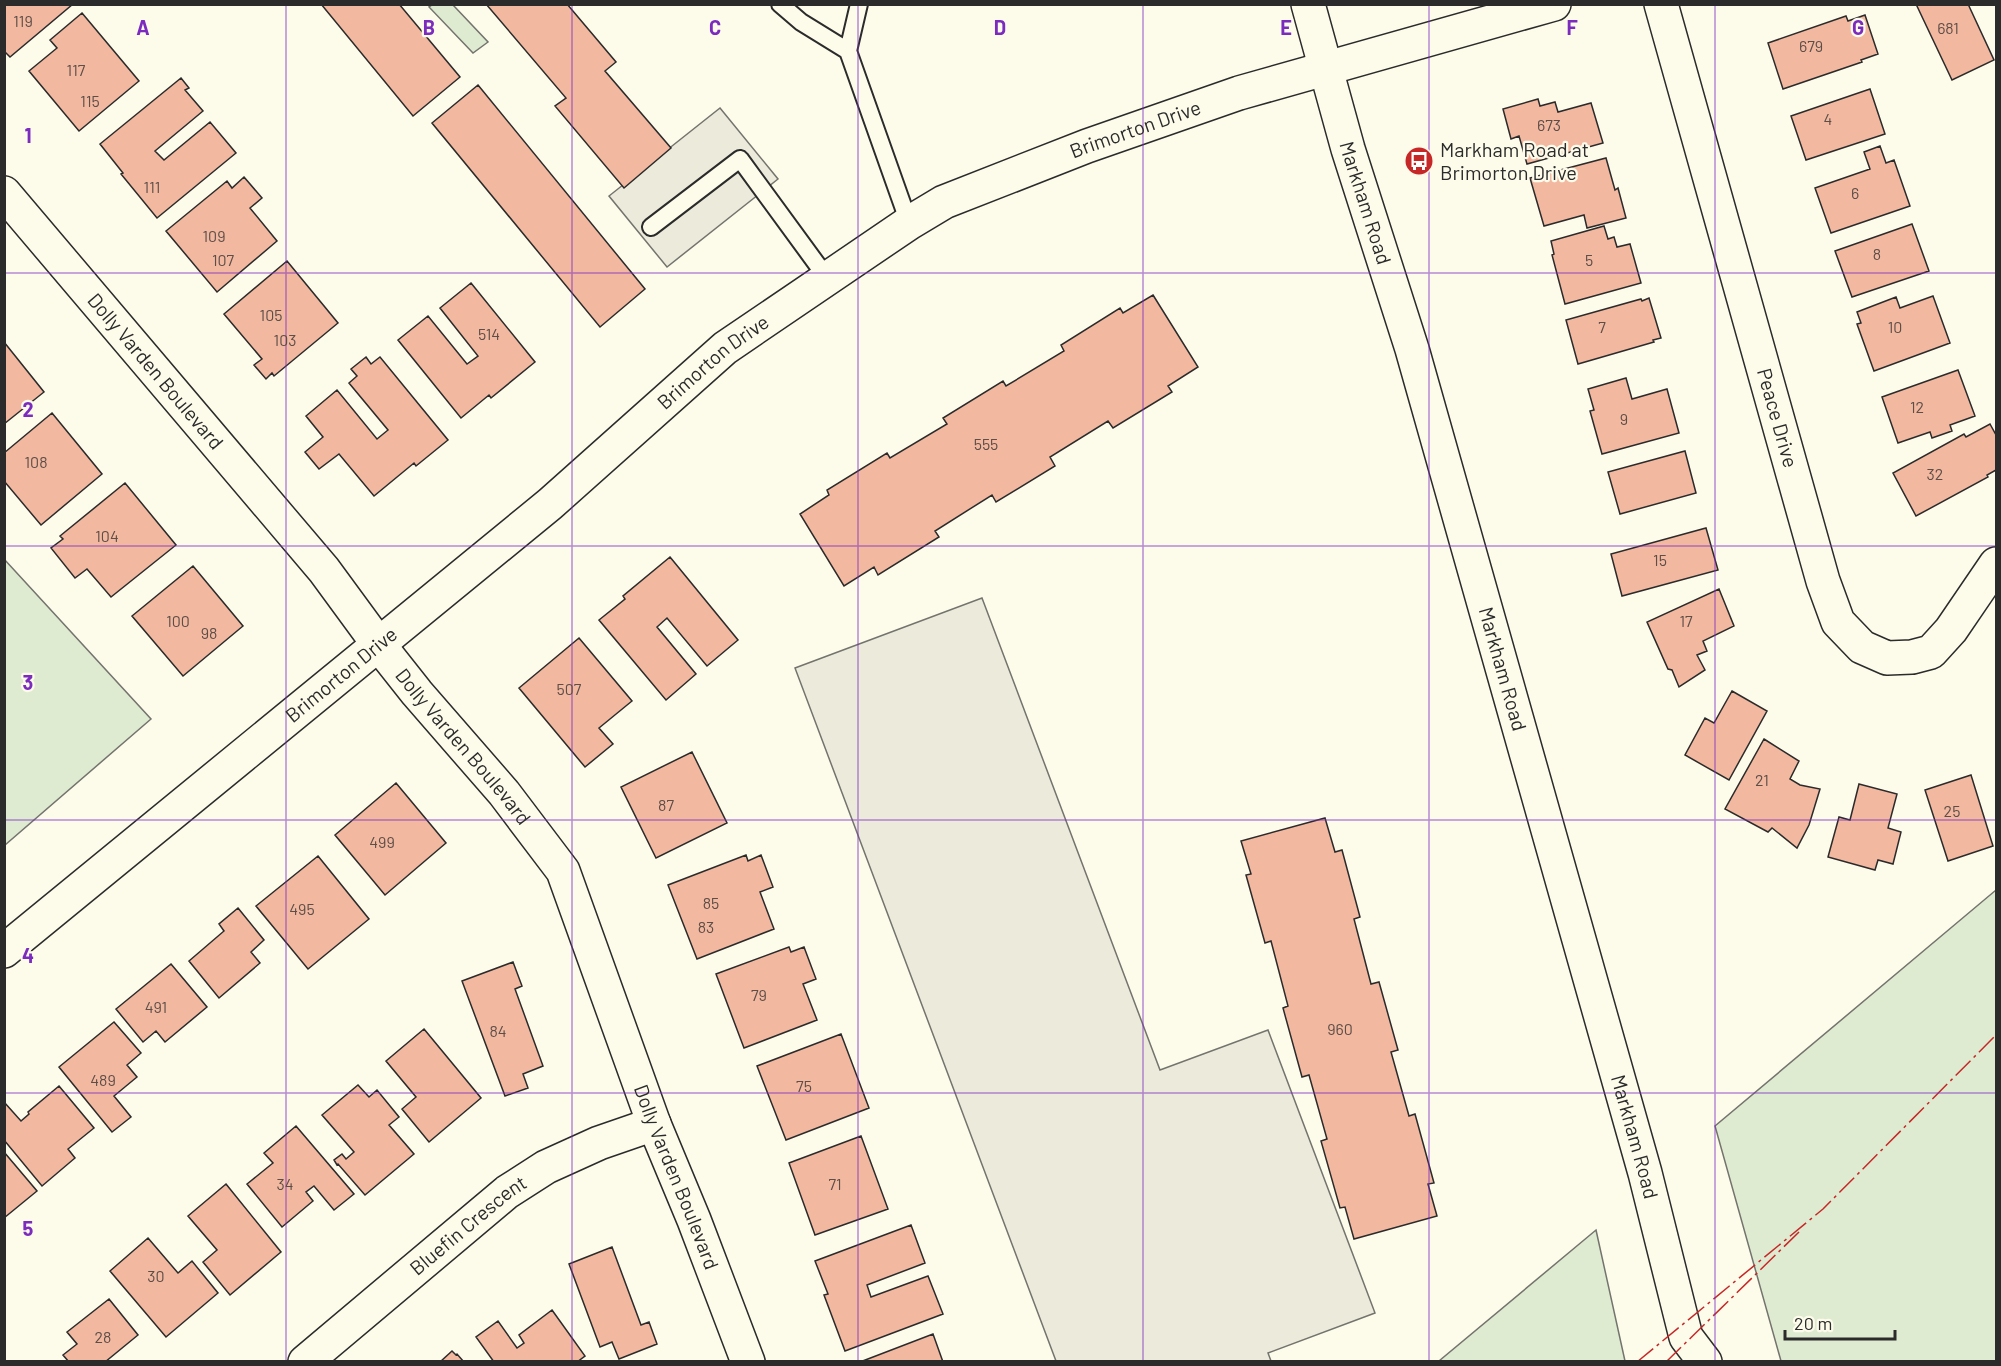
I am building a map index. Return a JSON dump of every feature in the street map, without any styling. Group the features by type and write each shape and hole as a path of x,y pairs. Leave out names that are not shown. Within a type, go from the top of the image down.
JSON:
{"street":[{"name":"Markham Road","path":"1308,4 1348,149 1415,360 1642,1162 1689,1354"},
{"name":"Brimorton Drive","path":"4,951 550,504 725,348 909,223 944,202 1087,146 1239,93 1554,4"},
{"name":"Peace Drive","path":"1661,4 1823,581 1838,622 1862,647 1887,658 1912,657 1931,652 1951,630 1996,564"},
{"name":"Dolly Varden Boulevard","path":"4,193 324,570 417,693 504,793 563,871 654,1124 694,1220 748,1362"},
{"name":"Bluefin Crescent","path":"304,1362 507,1192 546,1167 599,1143 654,1124"}],"lane":[{"path":"780,4 801,22 848,51"},
{"path":"859,4 848,51 909,223"},
{"path":"651,227 740,159 827,278"}],"green space":[{"path":"453,5 488,42 473,53 429,7"},
{"path":"4,559 151,719 5,845 4,845"},
{"path":"1996,890 1996,1361 1781,1361 1715,1126"},
{"path":"1596,1230 1625,1361 1439,1361"}],"shaded area":[{"path":"720,108 778,179 667,267 609,196"},
{"path":"982,598 1160,1070 1268,1030 1375,1313 1268,1353 1271,1361 1056,1361 795,668"}],"building":[{"path":"4,4 73,4 10,57 4,51"},
{"path":"321,4 399,4 460,77 413,116"},
{"path":"486,4 567,4 616,62 605,71 671,148 624,188 555,106 566,98"},
{"path":"1916,4 1968,4 1994,60 1952,80"},
{"path":"82,13 139,81 79,131 29,71 57,48 50,40"},
{"path":"1865,15 1878,54 1861,60 1862,62 1783,89 1768,43 1846,16 1848,21"},
{"path":"181,78 189,88 185,90 203,111 155,151 164,160 210,122 236,153 157,218 100,144"},
{"path":"478,85 645,289 600,327 432,123"},
{"path":"1870,89 1885,134 1806,160 1791,116"},
{"path":"1538,99 1540,106 1555,102 1558,112 1591,103 1603,143 1527,164 1519,136 1511,139 1503,109"},
{"path":"1880,146 1886,163 1894,160 1910,206 1831,233 1815,188 1870,169 1864,152"},
{"path":"1606,158 1615,190 1618,188 1626,218 1587,228 1584,215 1544,226 1530,178"},
{"path":"244,177 262,198 250,208 277,241 217,292 166,231 227,181 232,188"},
{"path":"1912,224 1929,271 1852,297 1835,251"},
{"path":"1604,226 1608,239 1614,237 1617,247 1630,244 1641,283 1565,304 1552,255 1554,254 1551,241"},
{"path":"287,261 338,323 274,376 272,373 266,379 254,365 262,359 224,314"},
{"path":"471,283 535,362 491,398 489,395 461,418 398,340 428,316 467,364 478,356 440,308"},
{"path":"1153,295 1198,367 1168,386 1172,392 1113,428 1108,421 1050,457 1055,466 996,502 992,495 935,531 939,537 878,575 874,567 844,586 800,514 829,495 827,490 887,453 890,458 947,424 943,418 1003,381 1006,386 1064,351 1061,345 1120,308 1123,313"},
{"path":"1933,296 1950,343 1874,371 1857,324 1861,323 1857,312 1896,297 1900,308"},
{"path":"1649,298 1661,338 1578,364 1566,320"},
{"path":"4,342 44,392 4,424"},
{"path":"366,357 371,364 380,357 448,440 416,466 414,463 374,496 339,454 319,469 305,452 323,437 306,416 337,390 377,439 388,430 349,383 357,376 351,369"},
{"path":"1958,370 1975,416 1950,425 1952,431 1932,438 1930,432 1898,443 1882,397"},
{"path":"1626,378 1632,399 1667,389 1679,433 1602,454 1590,411 1594,410 1588,389"},
{"path":"52,413 102,474 41,525 4,481 4,453"},
{"path":"1990,424 1996,435 1996,470 1987,475 1988,477 1916,516 1893,473 1964,434 1966,437"},
{"path":"1685,451 1696,493 1620,514 1608,472"},
{"path":"125,483 176,545 111,597 87,569 75,578 51,548 63,539 60,536"},
{"path":"1706,528 1718,570 1622,596 1611,554"},
{"path":"670,557 738,640 707,666 667,618 657,627 696,674 666,700 599,620 625,599 623,596"},
{"path":"193,566 243,626 183,676 132,616"},
{"path":"1719,589 1734,626 1703,641 1707,651 1697,655 1705,670 1679,687 1672,670 1668,669 1647,622"},
{"path":"579,638 632,701 599,728 613,744 585,767 519,688"},
{"path":"1732,691 1767,711 1729,780 1685,755 1705,718 1714,723"},
{"path":"1764,739 1799,761 1790,779 1800,785 1820,789 1809,825 1797,848 1772,828 1768,832 1725,809"},
{"path":"692,752 727,823 656,858 621,787"},
{"path":"1971,775 1993,846 1948,861 1925,790"},
{"path":"396,783 446,843 385,895 335,835"},
{"path":"1859,784 1897,794 1888,828 1901,832 1893,864 1878,860 1875,870 1828,857 1839,817 1850,820"},
{"path":"1325,818 1335,852 1342,850 1360,917 1354,919 1371,984 1379,982 1398,1050 1391,1052 1409,1116 1415,1114 1434,1183 1428,1184 1437,1216 1354,1239 1345,1207 1340,1208 1321,1141 1327,1139 1309,1075 1302,1077 1283,1008 1288,1006 1271,941 1265,943 1246,875 1251,874 1241,841"},
{"path":"746,855 748,861 761,855 773,887 760,892 774,929 697,959 668,885"},
{"path":"318,856 369,919 308,969 256,906"},
{"path":"238,908 264,940 251,952 260,963 219,998 189,961 224,931 219,924"},
{"path":"789,947 791,952 804,947 816,979 803,984 817,1020 744,1048 716,974"},
{"path":"513,962 522,986 515,989 543,1066 523,1074 528,1088 505,1096 462,981"},
{"path":"171,964 207,1007 165,1042 156,1031 143,1042 116,1009"},
{"path":"114,1022 141,1053 127,1065 137,1077 114,1096 131,1117 112,1132 59,1067"},
{"path":"424,1029 481,1098 429,1142 402,1109 416,1097 386,1061"},
{"path":"841,1034 869,1108 786,1140 757,1066"},
{"path":"358,1085 369,1097 377,1090 399,1117 389,1125 414,1154 365,1195 334,1160 342,1154 346,1159 354,1152 322,1115"},
{"path":"59,1086 94,1128 68,1149 75,1158 42,1186 4,1140 4,1102 21,1121 29,1114 28,1112"},
{"path":"296,1126 354,1194 334,1210 314,1186 306,1192 313,1201 282,1227 247,1184 273,1163 264,1153"},
{"path":"861,1136 888,1209 815,1235 789,1163"},
{"path":"4,1152 37,1191 4,1218"},
{"path":"226,1184 281,1252 230,1295 203,1262 217,1250 188,1216"},
{"path":"911,1225 925,1263 867,1285 871,1297 928,1276 943,1314 845,1351 824,1295 828,1294 815,1261"},
{"path":"148,1238 178,1273 192,1261 218,1293 166,1337 110,1271"},
{"path":"612,1247 641,1325 649,1322 657,1344 619,1359 612,1342 600,1347 569,1264"},
{"path":"109,1299 138,1335 105,1362 69,1362 63,1355 77,1344 67,1332"},
{"path":"552,1310 585,1356 577,1362 494,1362 476,1337 498,1321 517,1348 524,1343 519,1335"},
{"path":"933,1334 943,1362 860,1362"},
{"path":"452,1351 464,1362 440,1362"}],"power":[{"path":"1637,1362 1823,1209 1996,1035"},
{"path":"1666,1362 1801,1230"}],"place":[{"name":"Markham Road at Brimorton Drive","path":"1419,161"}]}
